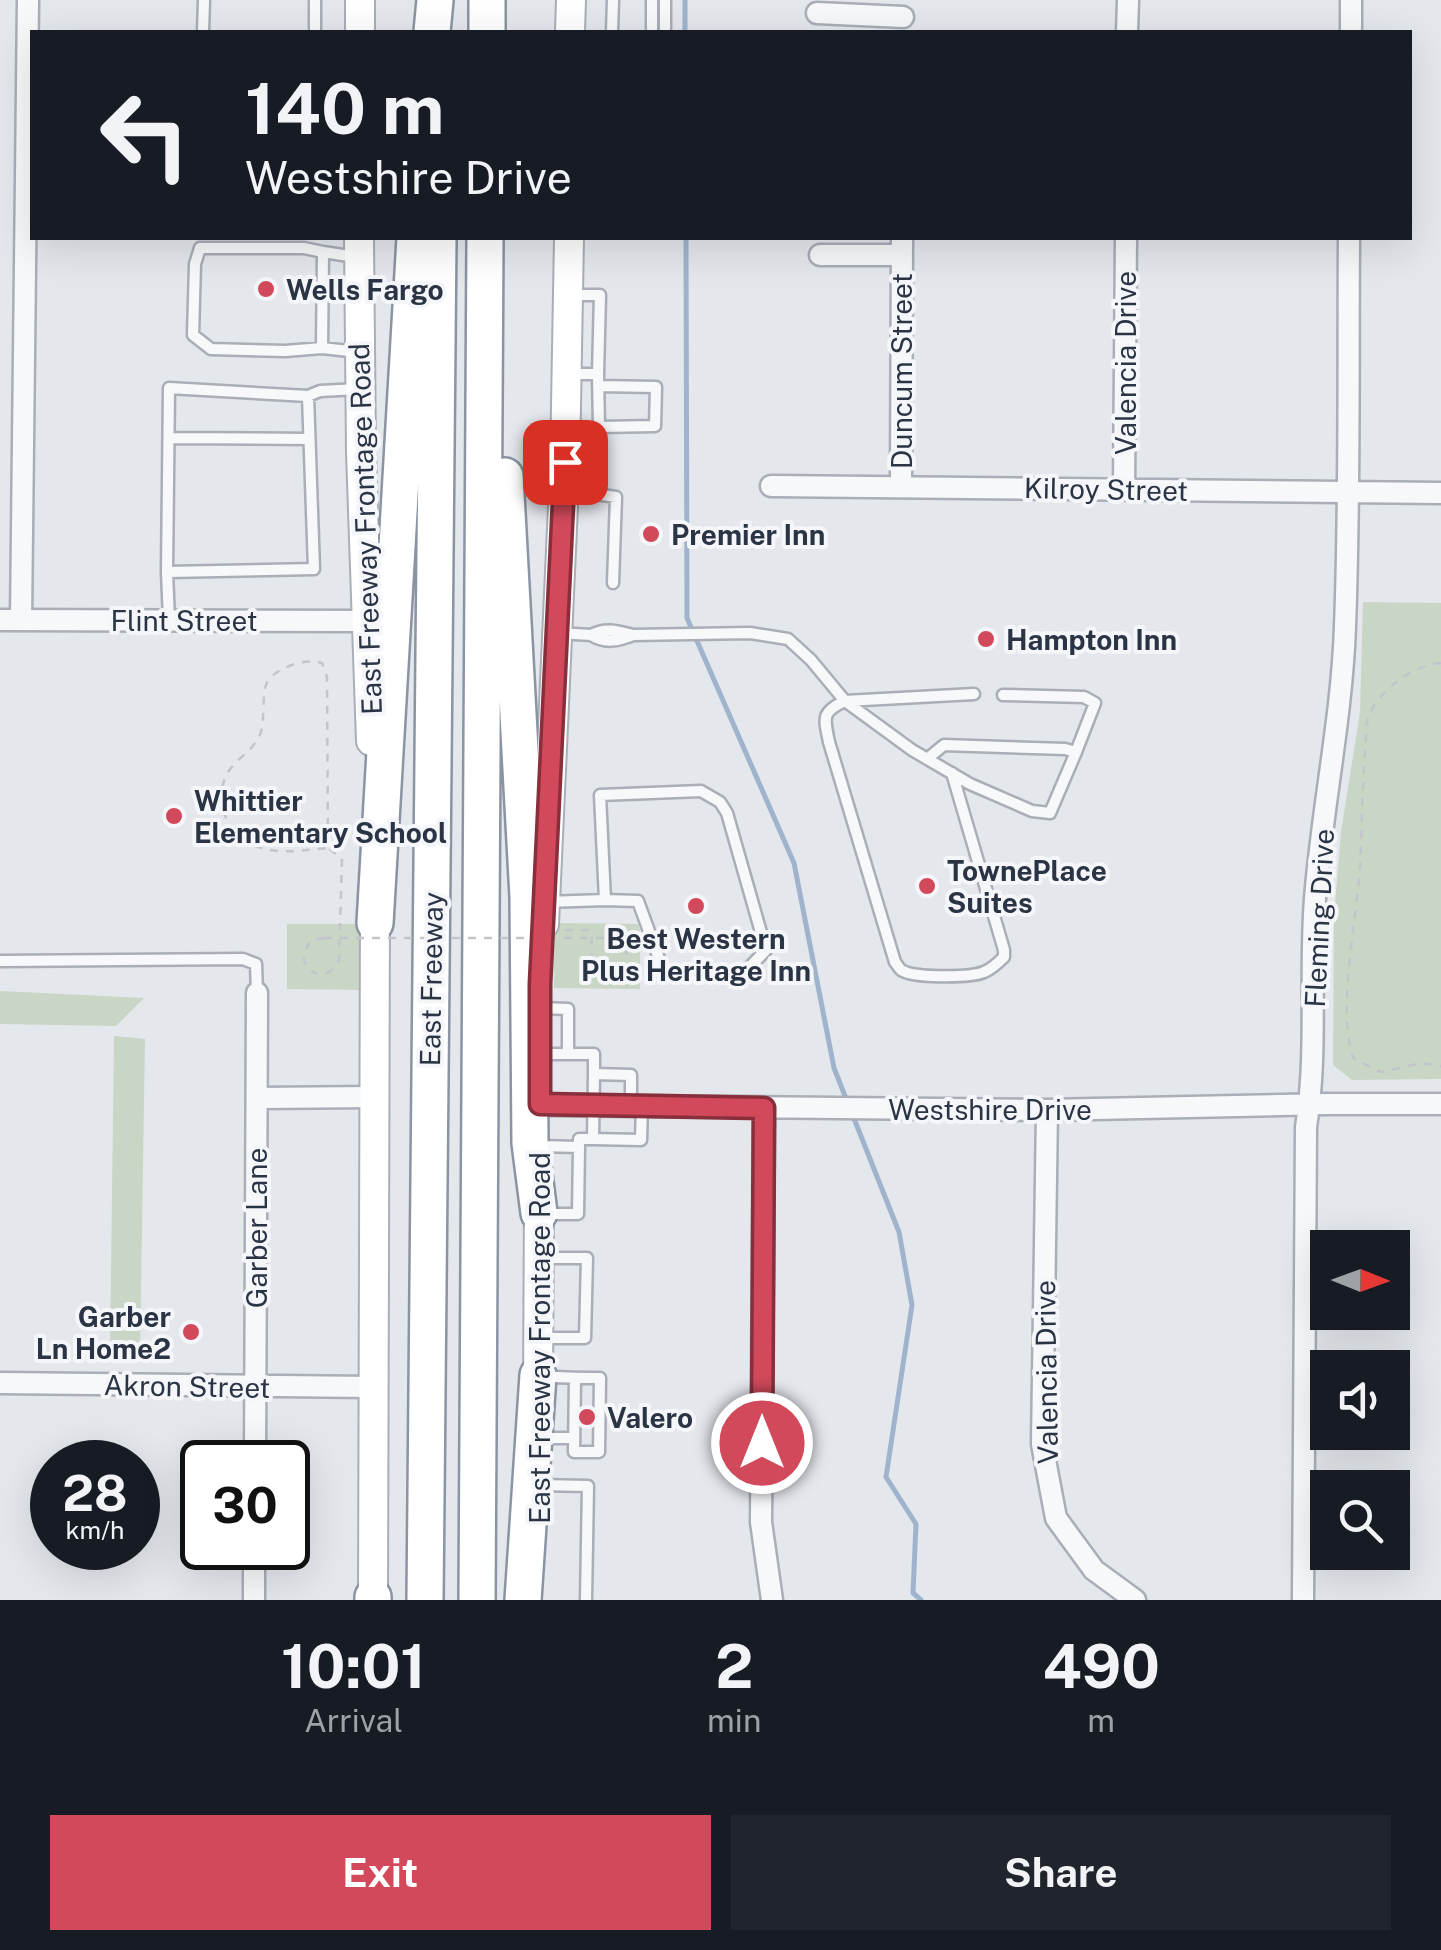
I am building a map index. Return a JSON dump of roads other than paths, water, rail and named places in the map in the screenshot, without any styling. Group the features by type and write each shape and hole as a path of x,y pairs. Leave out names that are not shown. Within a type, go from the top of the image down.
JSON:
{"highway":[{"path":"432,30 438,0"},
{"path":"438,0 440,30"},
{"path":"487,0 487,30"},
{"path":"375,923 415,240"},
{"name":"East Freeway","path":"425,1600 438,240"},
{"path":"489,240 528,897 530,1143 539,1213"},
{"name":"East Freeway","path":"477,1600 489,240"},
{"path":"524,1600 538,1375"}],"main road":[{"path":"360,0 360,30"},
{"path":"570,0 570,30"},
{"name":"East Freeway Frontage Road","path":"539,1600 540,1104 554,1054 540,1008 563,490 569,240"},
{"name":"East Freeway Frontage Road","path":"359,248 375,923 373,1599"}],"street":[{"path":"10,620 28,0"},
{"path":"1128,0 1128,30"},
{"path":"1350,30 1351,0"},
{"path":"817,13 903,16"},
{"name":"Valencia Drive","path":"1124,490 1126,240"},
{"name":"Fleming Drive","path":"1303,1600 1306,1127 1313,1077 1315,904 1346,627 1349,240"},
{"name":"Duncum Street","path":"820,255 902,246 901,487"},
{"name":"Kilroy Street","path":"771,486 1441,493"},
{"name":"Flint Street","path":"10,620 368,621"},
{"name":"Garber Lane","path":"255,1440 258,993"},
{"path":"257,1098 374,1097"},
{"name":"Westshire Drive","path":"540,1104 1047,1110 1441,1104"},
{"path":"764,1108 761,1522 772,1600"},
{"name":"Valencia Drive","path":"1047,1110 1042,1444 1056,1518 1094,1570 1136,1600"},
{"name":"Akron Street","path":"0,1383 374,1388"},
{"path":"254,1570 254,1600"}],"lane":[{"path":"203,30 204,0"},
{"path":"315,0 315,30"},
{"path":"612,0 612,30"},
{"path":"652,0 652,30"},
{"path":"665,0 665,30"},
{"path":"359,248 324,252 304,248 200,248 195,264 194,335 210,349 322,348 359,352"},
{"path":"322,348 324,252"},
{"path":"566,374 598,380 656,387 656,426 598,427 598,380 600,295 568,295"},
{"path":"169,620 169,388 308,396 320,391 360,389"},
{"path":"166,572 314,569 308,396"},
{"path":"169,438 309,439"},
{"path":"563,490 616,497 613,583"},
{"path":"557,633 750,633 788,639 845,701 927,759 1032,812 1050,814 1095,703 1084,697 1003,694"},
{"path":"952,774 1004,956 996,966 972,976 915,974 902,971 895,962 829,742 826,714 845,701 974,694"},
{"path":"927,759 944,746 1076,752"},
{"path":"544,902 638,901 665,975 742,975 766,950 727,813 720,802 701,791 600,795 605,900"},
{"path":"0,961 242,959 256,964 258,993"},
{"path":"554,1054 594,1054 592,1140"},
{"path":"539,1213 578,1214 579,1139 641,1140 631,1074 594,1074"},
{"path":"540,1146 580,1147"},
{"path":"538,1338 585,1338 587,1258 539,1258"},
{"path":"538,1375 600,1378 599,1452 574,1452 574,1378"},
{"path":"539,1438 574,1438"},
{"path":"539,1485 588,1486 586,1600"}],"waterway":[{"path":"685,0 685,30"},
{"path":"686,240 687,618 794,863 834,1068 847,1101"},
{"path":"853,1116 899,1232 912,1305 886,1477 916,1524 913,1593 921,1600"}],"place":[{"name":"Wells Fargo","path":"266,289"},
{"name":"Premier Inn","path":"651,534"},
{"name":"Hampton Inn","path":"986,639"},
{"name":"Whittier Elementary School","path":"174,816"},
{"name":"TownePlace Suites","path":"927,886"},
{"name":"Best Western Plus Heritage Inn","path":"696,906"},
{"name":"Garber Ln Home2","path":"191,1332"},
{"name":"Valero","path":"587,1417"}]}
